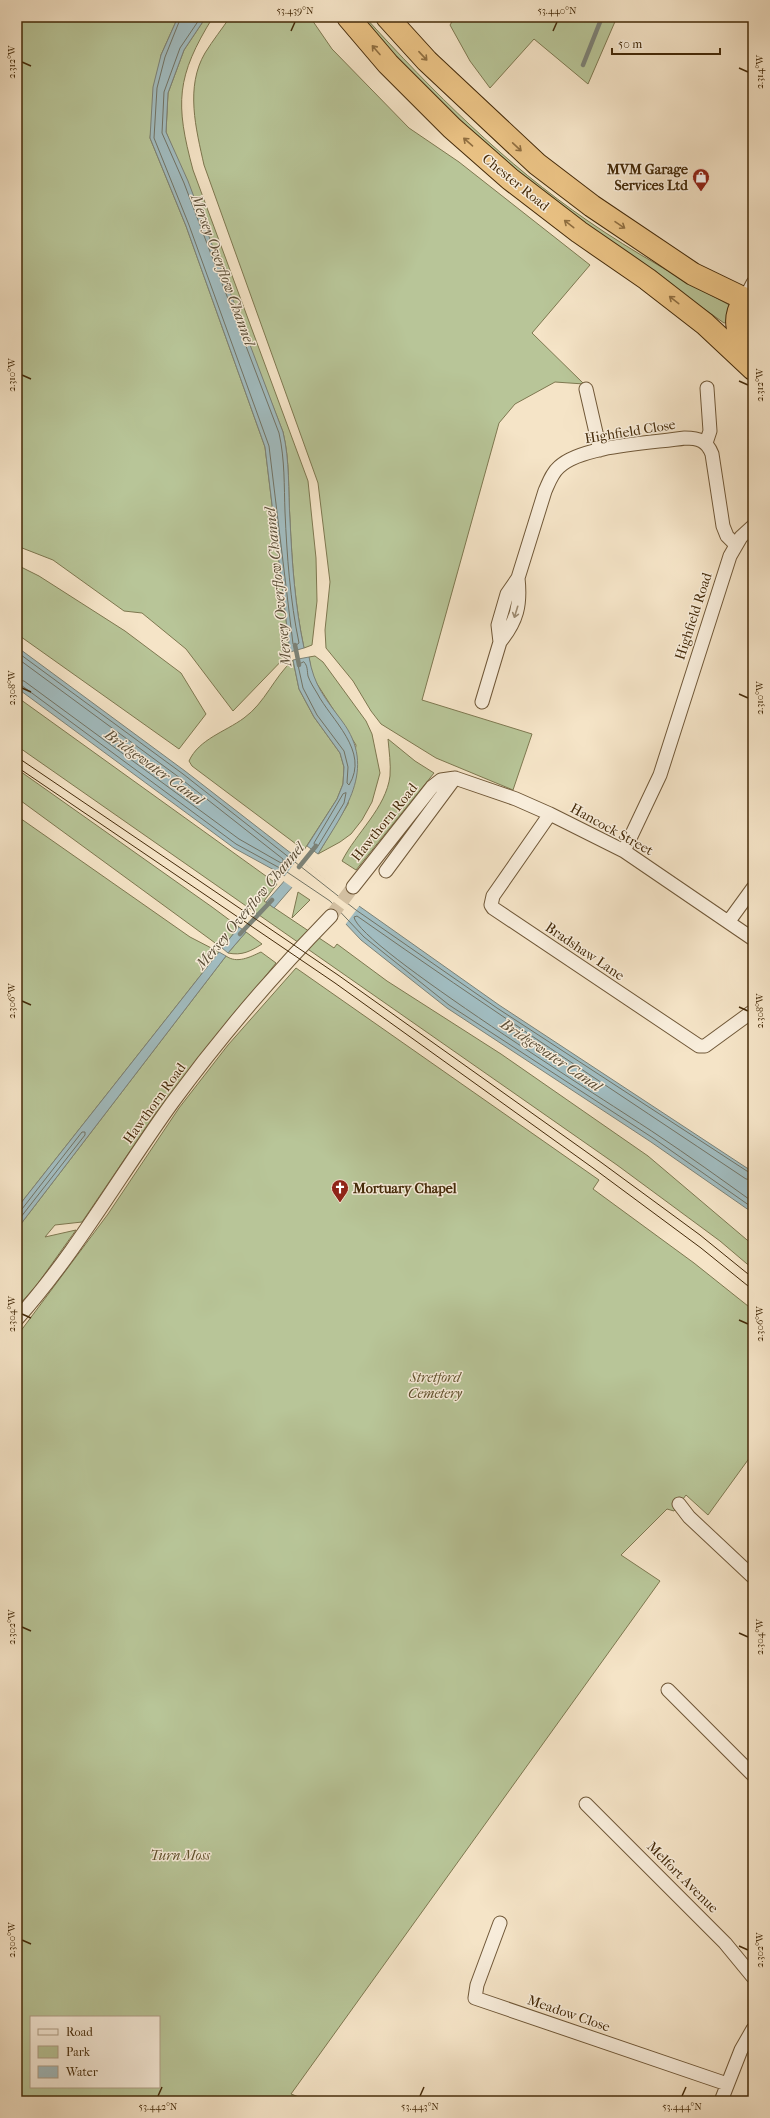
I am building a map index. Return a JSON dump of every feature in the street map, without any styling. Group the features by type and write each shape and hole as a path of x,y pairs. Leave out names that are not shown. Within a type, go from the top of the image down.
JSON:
{"highway":[{"name":"Chester Road","path":"348,17 394,70 452,128 510,179 579,232 647,279 705,324 753,369"},
{"name":"Chester Road","path":"387,17 427,61 537,164 592,206 693,274 750,295 736,317 738,331 750,348"},
{"name":"Chester Road","path":"705,324 750,348"}],"street":[{"path":"708,388 710,431 706,443 712,454 722,526 727,536 736,545"},
{"path":"586,389 600,450"},
{"name":"Highfield Close","path":"482,702 500,642 498,625 507,594 518,578 545,490 551,477 559,467 570,459 600,450 685,438 698,439 706,443"},
{"name":"Highfield Road","path":"624,851 660,775 724,572 736,545 753,526"},
{"name":"Hancock Street","path":"441,780 455,778 516,799 550,814 624,851 729,921 753,939"},
{"name":"Hawthorn Road","path":"386,870 455,778"},
{"name":"Hawthorn Road","path":"353,887 427,793 441,780"},
{"name":"Bradshaw Lane","path":"550,814 493,896 491,904 493,908 699,1046 705,1046 753,1011"},
{"path":"729,921 753,888"},
{"name":"Hawthorn Road","path":"17,1320 43,1289 92,1222 172,1103 278,974 314,932 331,916"},
{"path":"679,1504 689,1517 753,1578"},
{"path":"668,1690 753,1775"},
{"name":"Melfort Avenue","path":"586,1804 726,1943 753,1977"},
{"name":"Meadow Close","path":"500,1923 477,1985 475,1998 727,2084"},
{"path":"721,2101 741,2050 753,2029"}],"green space":[{"path":"17,17 178,17 161,55 150,138 186,226 265,447 290,652 233,711 186,649 142,613 124,611 53,560 17,546"},
{"path":"206,17 213,17 192,57 182,91 183,126 193,170 308,481 316,558 317,601 312,645 304,648 294,584 288,465 283,432 166,132 168,93 184,50"},
{"path":"230,17 310,17 332,49 409,128 459,162 590,265 532,333 584,384 555,382 515,404 499,423 422,700 532,734 513,790 436,758 381,724 371,711 353,681 326,648 325,630 330,582 318,483 204,165 198,137 194,108 195,80 205,53"},
{"path":"359,17 365,17 471,126 528,176 557,199 622,244 731,306 728,322 724,323 618,249 516,172 454,117"},
{"path":"455,17 518,17 525,21 527,17 617,17 588,84 534,39 490,88 470,61 450,25"},
{"path":"17,565 39,576 125,631 181,673 206,714 179,749 17,634"},
{"path":"315,656 323,662 366,721 372,734 380,773 372,802 362,820 351,834 318,854 348,804 356,745 312,676 309,657"},
{"path":"293,660 299,689 314,717 340,753 344,767 343,784 337,799 304,850 192,766 189,761 193,753 206,741 237,723 251,712 264,698 280,674"},
{"path":"17,697 277,884 264,901 334,948 337,944 387,981 501,1054 648,1156 753,1245 753,1269 720,1241 617,1165 17,746"},
{"path":"388,739 415,761 434,773 356,870 342,861 383,799 390,776"},
{"path":"17,769 239,927 222,948 17,798"},
{"path":"17,816 190,937 219,952 17,1208"},
{"path":"298,892 310,900 292,918"},
{"path":"246,932 262,944 246,952 238,954 228,953"},
{"path":"261,952 276,963 155,1114 82,1222 55,1225 45,1237 76,1230 36,1286 17,1307 17,1229 226,956 239,960"},
{"name":"Stretford Cemetery","path":"296,968 599,1180 593,1189 694,1263 753,1310 753,1453 708,1515 686,1495 674,1511 667,1509 621,1555 660,1581 291,2094 309,2101 17,2101 17,1336 108,1214 179,1108 228,1045"}],"water":[{"path":"178,17 206,17 184,50 168,93 166,132 188,181 283,432 288,465 294,584 304,648 290,652 265,447 186,226 150,138 153,87 161,55"},
{"name":"Bridgewater Canal","path":"17,647 185,771 359,906 499,1005 753,1172 753,1213 651,1142 447,1008 361,940 327,904 285,876 234,848 17,688"},
{"path":"309,657 317,684 325,698 342,721 352,739 357,756 357,773 347,806 318,854 307,846 337,799 343,784 344,767 340,753 314,717 299,689 293,660"},
{"path":"286,879 294,885 274,908 266,902"},
{"path":"239,927 246,932 228,953 222,948"},
{"path":"219,952 226,956 17,1229 17,1208"}],"pier":[{"path":"298,858 360,905 345,925 326,906 296,885 293,888 282,880"}],"waterway":[{"path":"583,65 602,17"},
{"name":"Mersey Overflow Channel","path":"295,645 299,665"},
{"name":"Mersey Overflow Channel","path":"299,867 316,846"},
{"name":"Mersey Overflow Channel","path":"240,934 272,900"}],"tunnel":[{"path":"331,916 353,887"}],"tram line":[{"path":"17,757 338,975 602,1163 700,1235 753,1278"},
{"path":"17,767 335,983 593,1168 701,1248 753,1290"}],"place":[{"name":"MVM Garage Services Ltd","path":"701,192"},
{"name":"Mortuary Chapel","path":"340,1203"}],"park label":[{"name":"Turn Moss","path":"180,1855"}]}
